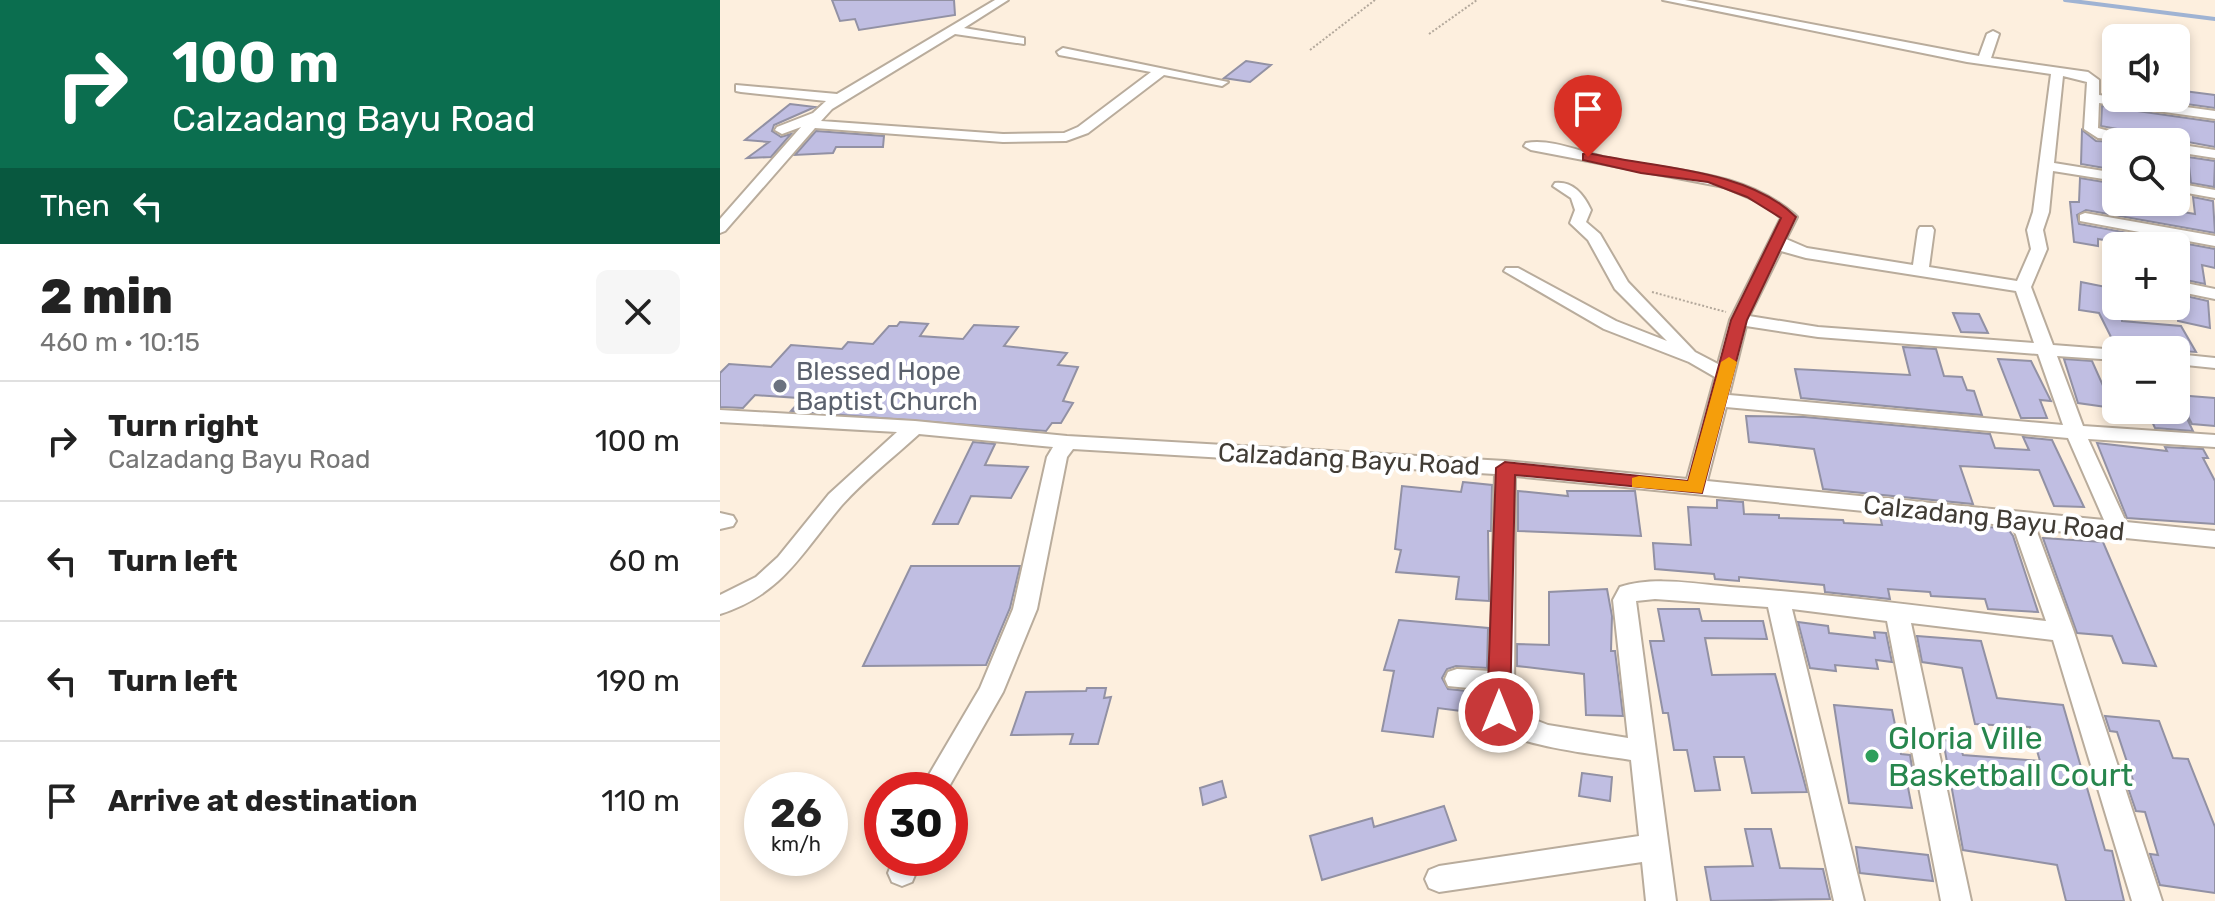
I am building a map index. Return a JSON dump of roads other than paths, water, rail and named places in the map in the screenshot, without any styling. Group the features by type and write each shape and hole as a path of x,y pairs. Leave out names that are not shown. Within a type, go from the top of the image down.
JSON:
{"street":[{"path":"720,228 837,98 1003,0"},
{"path":"1668,0 1704,3 1984,60 2092,78 2091,129 2102,135"},
{"path":"954,30 1020,41"},
{"path":"1984,60 1993,34"},
{"path":"1063,52 1222,82"},
{"path":"782,130 817,120 1003,138 1066,137 1083,130 1161,71"},
{"path":"2057,72 2041,212 2036,223 2039,249 2023,287 2075,432 2119,530"},
{"path":"741,88 837,98"},
{"path":"2092,98 2215,115"},
{"path":"1531,146 1574,152 1641,169 1711,178 1781,209 1789,217 1739,320 1695,488"},
{"path":"2190,150 2215,154"},
{"path":"2046,166 2102,175"},
{"path":"1560,186 1577,196 1583,210 1578,223 1594,237 1621,285 1695,358"},
{"path":"2190,190 2215,194"},
{"path":"2085,218 2215,241"},
{"path":"1920,270 1926,230"},
{"path":"1777,240 1787,248 1806,253 2023,287"},
{"path":"1512,271 1610,325 1695,358 1726,376"},
{"path":"2190,289 2215,294"},
{"path":"1739,320 1818,332 2102,354"},
{"path":"2190,360 2215,363"},
{"path":"1719,400 2075,432 2215,441"},
{"name":"Calzadang Bayu Road","path":"720,416 915,427 1067,442 1505,468 2215,539"},
{"path":"720,605 764,583 786,563 836,499 915,427"},
{"path":"944,772 991,692 1025,609 1057,457 1067,442"},
{"path":"1505,468 1499,712 1509,723 1642,751"},
{"path":"2022,521 2062,632 2147,901"},
{"path":"1661,901 1624,600 1628,593 1655,590 1778,599 2062,632"},
{"path":"1778,599 1849,901"},
{"path":"1898,615 1956,901"},
{"path":"1457,679 1498,681"},
{"path":"1439,879 1655,847"}],"waterway":[{"path":"2065,0 2215,19"}],"place":[{"name":"Blessed Hope Baptist Church","path":"780,386"},
{"name":"Gloria Ville Basketball Court","path":"1872,756"}]}
